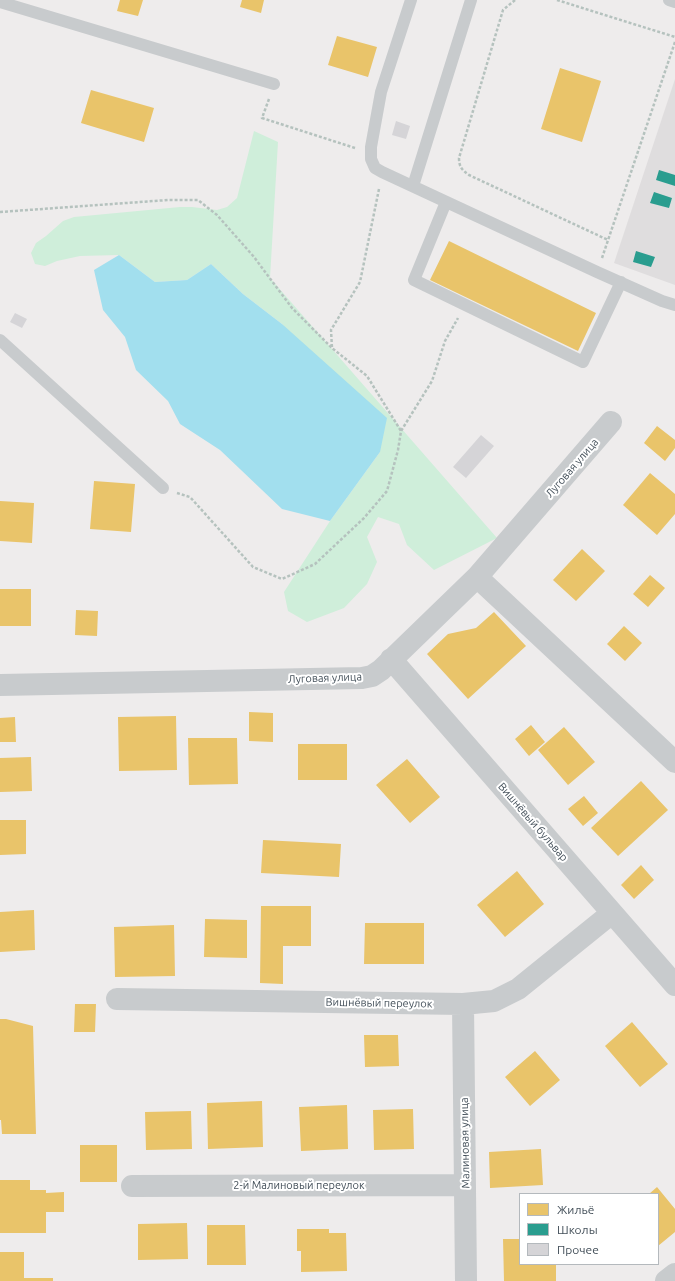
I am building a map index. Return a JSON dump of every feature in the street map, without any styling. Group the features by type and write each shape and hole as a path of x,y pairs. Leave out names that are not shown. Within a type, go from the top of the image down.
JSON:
{"street":[{"name":"Луговая улица","path":"0,685 362,678 372,676 381,670 477,577 612,422"},
{"path":"477,577 675,762"},
{"name":"Вишнёвый бульвар","path":"391,659 675,985"},
{"name":"Вишнёвый переулок","path":"117,999 463,1004 494,1001 518,989 612,913"},
{"name":"Малиновая улица","path":"463,1004 466,1281"},
{"name":"2-й Малиновый переулок","path":"132,1186 465,1185"},
{"path":"666,1281 675,1274"}],"lane":[{"path":"411,0 381,92 371,152 371,160 375,168 662,301 675,305"},
{"path":"413,186 471,0"},
{"path":"669,0 675,2"},
{"path":"0,2 274,84"},
{"path":"446,202 414,280 583,362 621,282"},
{"path":"0,340 163,488"}],"path":[{"path":"515,0 503,10 459,158 459,164 462,170 469,175 608,240 675,42"},
{"path":"557,0 675,38"},
{"path":"262,118 371,152"},
{"path":"332,348 331,330 360,282 382,172"},
{"path":"0,212 168,200 198,200 218,215 254,257 292,308 332,348 367,376 401,431"},
{"path":"163,488 190,497 253,567 282,579 314,564 364,518 387,491 398,450 401,431 432,381 445,341 465,304"}],"shaded area":[{"path":"675,79 675,285 614,263"}],"green space":[{"path":"254,131 278,142 270,278 497,538 434,570 407,545 399,524 378,517 367,537 377,562 367,584 344,608 307,622 288,611 284,592 330,521 380,452 282,324 243,294 211,264 187,280 155,282 119,255 80,256 57,261 45,266 35,264 31,253 36,243 63,221 74,217 180,207 217,210 227,207 237,198"}],"water":[{"path":"119,255 155,282 187,280 211,264 243,294 282,324 387,418 380,452 330,521 282,509 220,450 180,424 168,401 136,370 125,337 103,310 94,270"}],"building: Жильё":[{"path":"120,0 143,0 138,16 117,11"},
{"path":"242,0 264,0 261,13 240,7"},
{"path":"337,36 377,47 368,77 328,65"},
{"path":"560,68 601,81 582,142 541,129"},
{"path":"91,90 154,108 144,142 81,123"},
{"path":"449,241 596,313 578,351 430,280"},
{"path":"657,426 675,440 675,448 665,461 644,443"},
{"path":"650,473 675,494 675,514 657,535 623,505"},
{"path":"94,481 135,484 131,532 90,529"},
{"path":"0,501 34,503 32,543 0,541"},
{"path":"582,549 605,571 576,601 553,580"},
{"path":"650,575 665,588 648,607 633,594"},
{"path":"0,589 31,589 31,626 0,626"},
{"path":"76,610 98,611 97,636 75,635"},
{"path":"494,612 526,646 468,699 427,654 448,634 476,628"},
{"path":"624,626 642,643 625,661 607,644"},
{"path":"249,712 273,713 273,742 249,741"},
{"path":"176,716 177,770 119,771 118,717"},
{"path":"15,717 16,742 0,742 0,718"},
{"path":"531,725 545,742 529,756 515,739"},
{"path":"564,727 595,762 568,785 538,750"},
{"path":"188,738 237,738 238,784 189,785"},
{"path":"298,744 347,744 347,780 298,780"},
{"path":"31,757 32,791 0,792 0,758"},
{"path":"407,759 440,797 410,823 376,785"},
{"path":"641,781 668,810 618,856 591,828"},
{"path":"584,796 598,813 583,826 568,809"},
{"path":"0,820 26,820 26,854 0,855"},
{"path":"263,840 341,844 339,877 261,873"},
{"path":"641,865 654,880 634,899 621,885"},
{"path":"517,871 544,904 505,937 477,905"},
{"path":"261,906 311,906 311,946 283,946 283,984 260,983"},
{"path":"34,910 35,950 0,952 0,912"},
{"path":"205,919 247,920 247,958 204,957"},
{"path":"365,923 424,923 424,964 364,964"},
{"path":"174,925 175,976 115,977 114,927"},
{"path":"75,1004 96,1004 95,1032 74,1032"},
{"path":"0,1019 6,1019 33,1026 36,1134 2,1134 0,1120"},
{"path":"632,1022 668,1064 640,1087 605,1046"},
{"path":"364,1035 398,1035 399,1066 365,1067"},
{"path":"535,1051 560,1080 530,1106 505,1077"},
{"path":"262,1101 263,1147 208,1149 207,1103"},
{"path":"347,1105 348,1149 301,1151 299,1107"},
{"path":"413,1109 414,1149 374,1150 373,1110"},
{"path":"191,1111 192,1149 146,1150 145,1112"},
{"path":"80,1145 117,1145 117,1182 80,1182"},
{"path":"541,1149 543,1185 490,1188 489,1152"},
{"path":"0,1180 30,1180 30,1190 46,1190 46,1193 64,1192 64,1212 46,1212 46,1233 0,1233"},
{"path":"657,1187 675,1209 675,1232 659,1245 659,1193 650,1193"},
{"path":"187,1223 188,1259 138,1260 138,1224"},
{"path":"207,1225 245,1225 246,1265 207,1265"},
{"path":"297,1229 329,1229 329,1233 346,1233 347,1271 301,1272 301,1251 297,1251"},
{"path":"503,1239 519,1239 519,1265 556,1265 556,1281 504,1281"},
{"path":"0,1252 24,1252 24,1278 53,1278 53,1281 0,1281"}],"building: Школы":[{"path":"659,170 675,175 675,186 656,180"},
{"path":"654,192 672,198 669,208 650,203"},
{"path":"636,251 655,257 651,267 633,262"}],"building: Прочее":[{"path":"396,121 410,126 406,139 392,135"},
{"path":"15,313 27,319 22,328 10,322"},
{"path":"481,435 494,446 466,478 453,467"}]}
